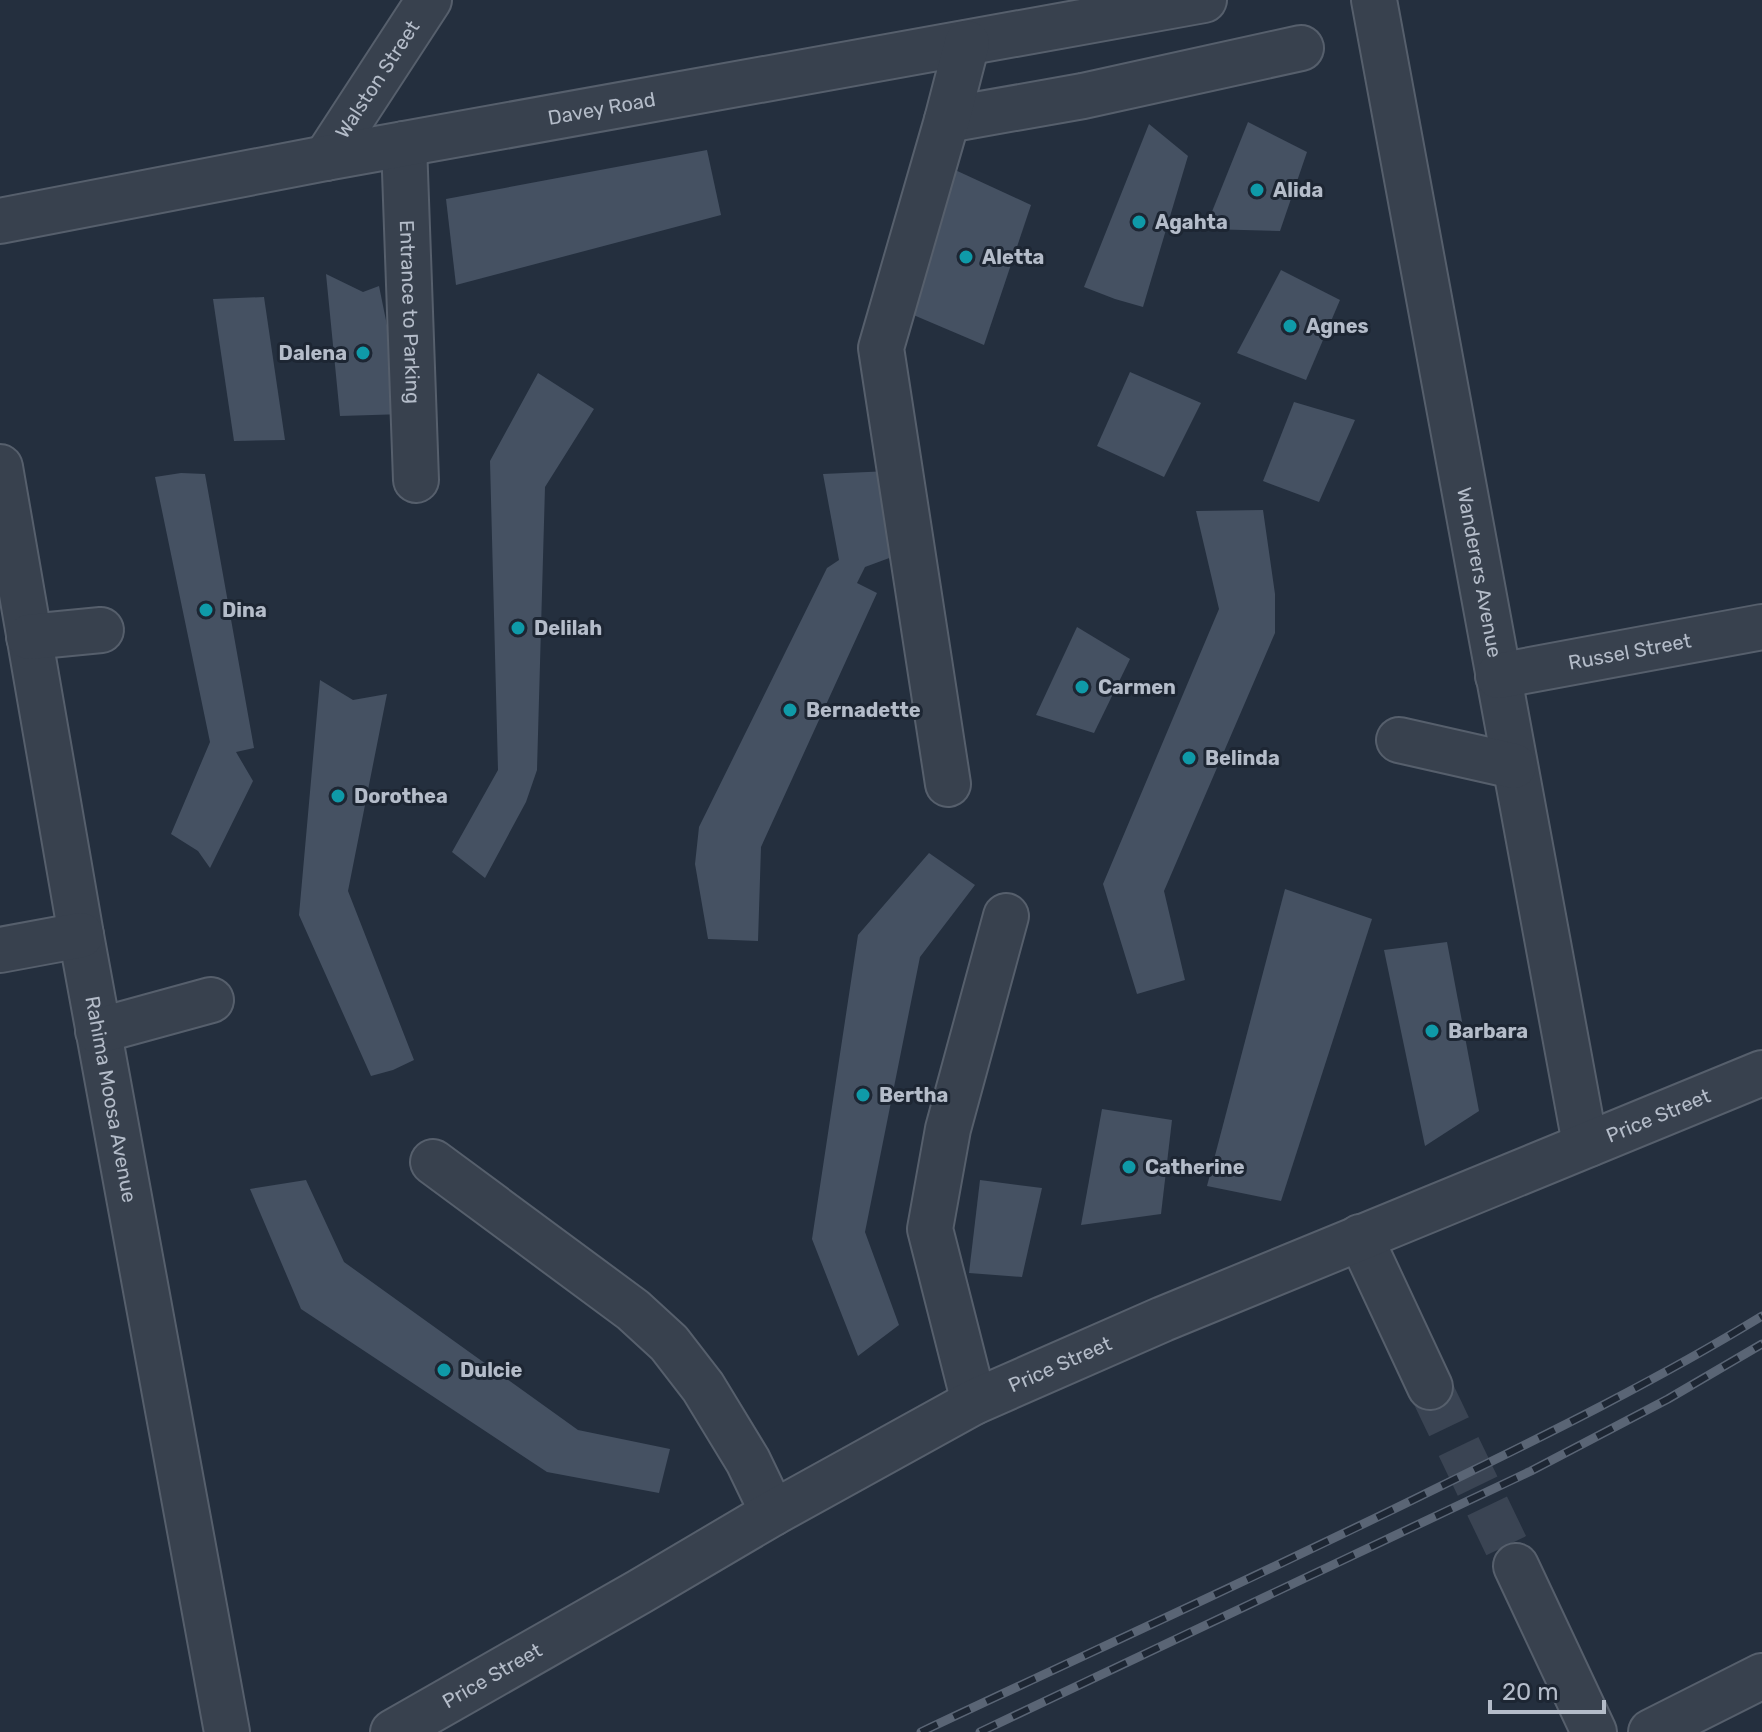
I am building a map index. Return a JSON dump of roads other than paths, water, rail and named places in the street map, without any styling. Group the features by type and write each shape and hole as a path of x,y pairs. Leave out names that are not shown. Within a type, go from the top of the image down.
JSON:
{"street":[{"name":"Walston Street","path":"326,158 429,0"},
{"name":"Davey Road","path":"0,221 326,158 1204,0"},
{"name":"Wanderers Avenue","path":"1374,0 1514,766 1583,1133 1589,1144"},
{"path":"948,784 881,348 967,43"},
{"path":"947,120 1083,96 1301,48"},
{"name":"Entrance to Parking","path":"404,144 416,480"},
{"name":"Rahima Moosa Avenue","path":"0,467 98,1031 227,1732"},
{"name":"Russel Street","path":"1498,676 1762,627"},
{"path":"29,637 101,630"},
{"path":"1399,740 1514,766"},
{"path":"974,1402 930,1229 948,1129 1006,916"},
{"path":"0,950 81,935"},
{"path":"98,1031 211,1000"},
{"name":"Price Street","path":"393,1732 773,1513 974,1402 1163,1319 1762,1073"},
{"path":"433,1162 633,1310 669,1343 703,1387 748,1461 773,1513"},
{"path":"1360,1237 1430,1387"},
{"path":"1516,1566 1594,1732"},
{"path":"1651,1732 1762,1676"}],"tunnel":[{"path":"1430,1387 1516,1566"}],"railway":[{"path":"921,1732 1312,1549 1523,1446 1644,1384 1762,1316"},
{"path":"980,1732 1531,1471 1668,1399 1762,1344"}],"place":[{"name":"Alida","path":"1257,190"},
{"name":"Agahta","path":"1139,222"},
{"name":"Aletta","path":"966,257"},
{"name":"Agnes","path":"1290,326"},
{"name":"Dalena","path":"363,353"},
{"name":"Dina","path":"206,610"},
{"name":"Delilah","path":"518,628"},
{"name":"Carmen","path":"1082,687"},
{"name":"Bernadette","path":"790,710"},
{"name":"Belinda","path":"1189,758"},
{"name":"Dorothea","path":"338,796"},
{"name":"Barbara","path":"1432,1031"},
{"name":"Bertha","path":"863,1095"},
{"name":"Catherine","path":"1129,1167"},
{"name":"Dulcie","path":"444,1370"}]}
